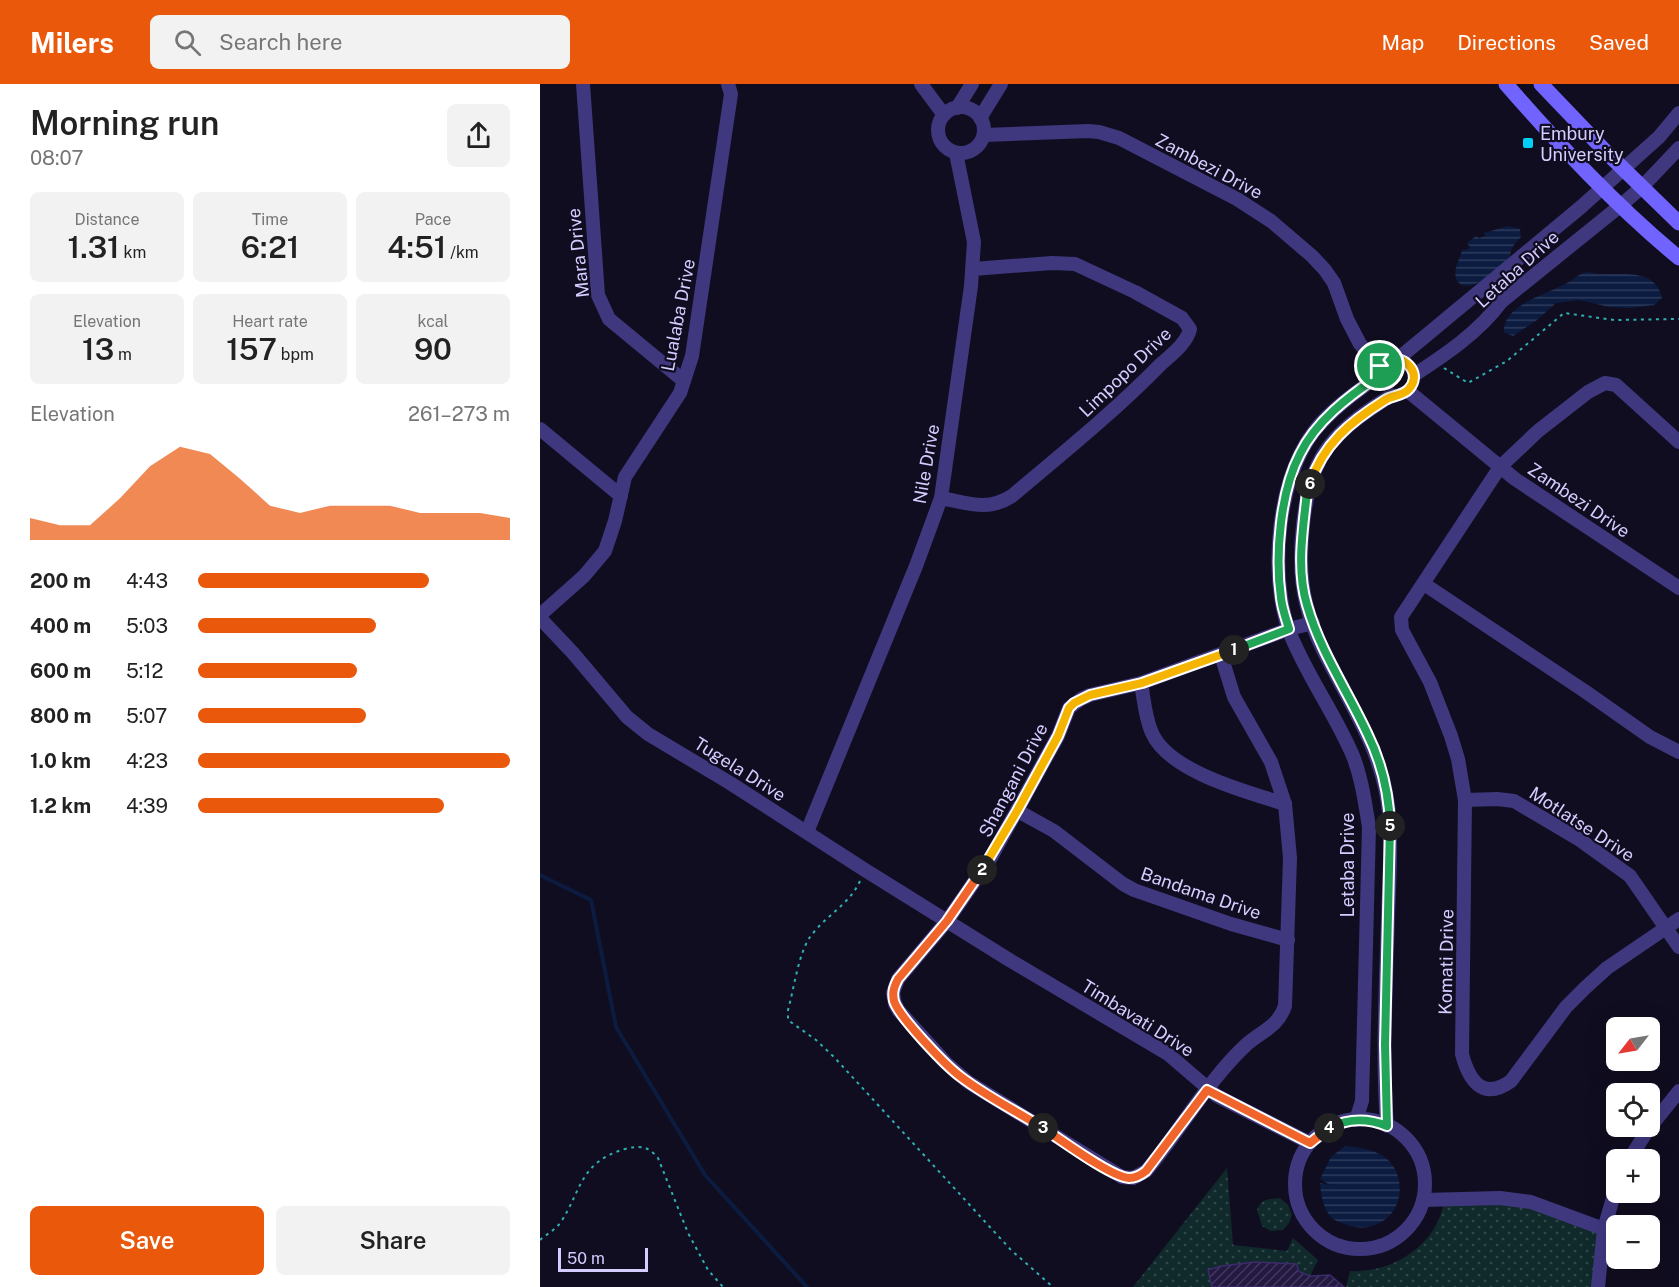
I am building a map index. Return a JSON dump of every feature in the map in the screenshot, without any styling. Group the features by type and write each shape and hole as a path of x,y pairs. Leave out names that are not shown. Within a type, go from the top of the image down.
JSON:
{"main road":[{"path":"1506,84 1602,189 1679,258"},
{"path":"1541,84 1679,223"}],"street":[{"name":"Mara Drive","path":"583,84 600,302 609,319 684,381"},
{"name":"Lualaba Drive","path":"540,617 584,576 605,551 615,521 625,477 677,398 684,381 692,356 703,285 731,94 728,84"},
{"path":"921,84 944,115"},
{"path":"957,108 973,110 980,118 984,128 984,135 976,148 963,153 956,153 943,145 940,138 940,122 944,115 957,108 972,84"},
{"path":"980,118 1001,84"},
{"name":"Letaba Drive","path":"1399,358 1503,274 1624,170 1659,137 1679,113"},
{"name":"Zambezi Drive","path":"984,135 1099,132 1119,138 1230,194 1271,221 1325,270 1334,283 1353,331 1379,372"},
{"name":"Letaba Drive","path":"1414,375 1489,318 1501,302 1515,290 1620,206 1642,187 1679,148"},
{"name":"Nile Drive","path":"807,832 916,566 941,498 973,269 972,228 956,153"},
{"name":"Limpopo Drive","path":"941,498 988,507 1011,496 1125,401 1177,349 1187,337 1190,329 1182,318 1135,292 1075,264 1052,263 973,269"},
{"path":"1503,274 1515,290"},
{"path":"1430,333 1445,352"},
{"path":"1387,1126 1385,1045 1390,865 1388,802 1384,781 1370,739 1312,623 1303,588 1302,549 1307,492 1314,470 1327,447 1337,437 1392,395 1403,394 1407,391 1414,381 1414,375 1409,364 1399,358 1385,361 1379,372 1380,387 1392,395"},
{"name":"Letaba Drive","path":"1356,1120 1362,1101 1369,827 1354,758 1300,655 1289,629 1281,600 1278,542 1286,495 1299,454 1316,430 1333,412 1379,372"},
{"name":"Komati Drive","path":"1679,442 1616,385 1605,383 1588,392 1559,414 1500,467 1424,584 1405,609 1400,625 1404,637 1431,682 1451,736 1458,759 1465,801 1462,1054 1473,1080 1489,1090 1498,1089 1511,1081 1566,1007 1607,968 1679,919"},
{"name":"Zambezi Drive","path":"1407,391 1500,467 1679,588"},
{"path":"540,429 621,496"},
{"path":"1424,584 1650,737 1679,752"},
{"name":"Tugela Drive","path":"540,617 633,722 947,921"},
{"name":"Shangani Drive","path":"1207,1090 1146,1171 1128,1178 1108,1169 954,1072 905,1019 895,1004 893,993 898,979 947,921 990,860 1058,736 1069,708 1090,695 1142,683 1289,629 1312,623"},
{"path":"1207,1090 1244,1048 1281,1017 1286,999 1288,940 1290,858 1285,804 1271,762 1234,697 1221,655"},
{"path":"1142,683 1151,732 1163,748 1206,777 1285,804"},
{"name":"Motlatse Drive","path":"1465,801 1497,799 1514,801 1556,825 1629,876 1679,947"},
{"name":"Bandama Drive","path":"1017,811 1054,831 1116,879 1134,890 1231,924 1288,940"},
{"name":"Timbavati Drive","path":"947,921 1168,1054 1207,1090 1310,1143"},
{"path":"1636,1149 1679,1091"},
{"path":"1356,1120 1372,1121 1400,1133 1418,1156 1424,1178 1423,1200 1414,1221 1397,1238 1376,1248 1353,1249 1330,1243 1312,1228 1299,1209 1295,1186 1299,1163 1310,1143 1323,1131 1339,1123 1356,1120"},
{"path":"1423,1200 1500,1198 1521,1200 1604,1228"},
{"path":"1598,1287 1604,1228 1611,1203"}],"path":[{"path":"1430,364 1440,366 1468,383 1507,361 1564,313 1614,321 1679,319"},
{"path":"865,870 850,898 824,921 805,946 788,1010 788,1020 816,1040 834,1057 1011,1250 1053,1287"},
{"path":"540,1240 560,1222 580,1181 599,1161 611,1154 644,1147 652,1151 661,1163 688,1233 708,1270 723,1287"}],"green space":[{"path":"1227,1168 1233,1245 1287,1251 1293,1238 1318,1260 1310,1276 1298,1271 1297,1264 1250,1263 1212,1268 1212,1287 1133,1287"},
{"path":"1280,1198 1288,1205 1292,1215 1283,1230 1271,1231 1262,1226 1257,1210 1266,1200"},
{"path":"1512,1199 1604,1229 1598,1287 1346,1287 1350,1271 1366,1271 1382,1267 1411,1253 1423,1243 1440,1216 1444,1200"}],"water":[{"path":"1508,226 1520,229 1521,237 1513,247 1507,261 1482,281 1466,286 1460,284 1455,271 1462,250 1470,247 1467,243 1476,236 1479,238 1485,236 1484,233"},
{"path":"1587,272 1642,276 1651,280 1658,287 1662,298 1654,305 1630,308 1609,307 1579,300 1556,303 1537,320 1513,336 1504,332 1505,323 1510,314 1518,308"},
{"path":"1345,1146 1375,1152 1387,1159 1396,1171 1400,1184 1399,1196 1389,1216 1380,1223 1369,1227 1344,1224 1332,1218 1325,1206 1320,1183 1330,1185 1320,1179 1331,1157"}],"building":[{"path":"1255,1262 1297,1264 1298,1271 1310,1276 1330,1275 1344,1287 1212,1287 1208,1270"}],"waterway":[{"path":"540,875 591,900 616,1027 705,1175 807,1287"}],"place":[{"name":"Embury University","path":"1528,143"}],"route":[{"path":"1392,358 1404,360 1412,369 1414,381 1403,394 1392,395 1351,425 1327,447 1321,457 1307,492 1302,571 1303,588 1312,623 1370,739 1384,781 1388,802 1390,865 1385,1045 1387,1126 1364,1120 1339,1123 1323,1131 1310,1143 1207,1090 1146,1171 1133,1178 1122,1177 954,1072 899,1011 895,1004 894,987 898,979 961,903 990,860 1058,736 1069,708 1074,703 1100,692 1142,683 1289,629 1281,600 1278,542 1286,495 1299,454 1316,430 1333,412 1377,377 1380,366 1392,358"}]}
